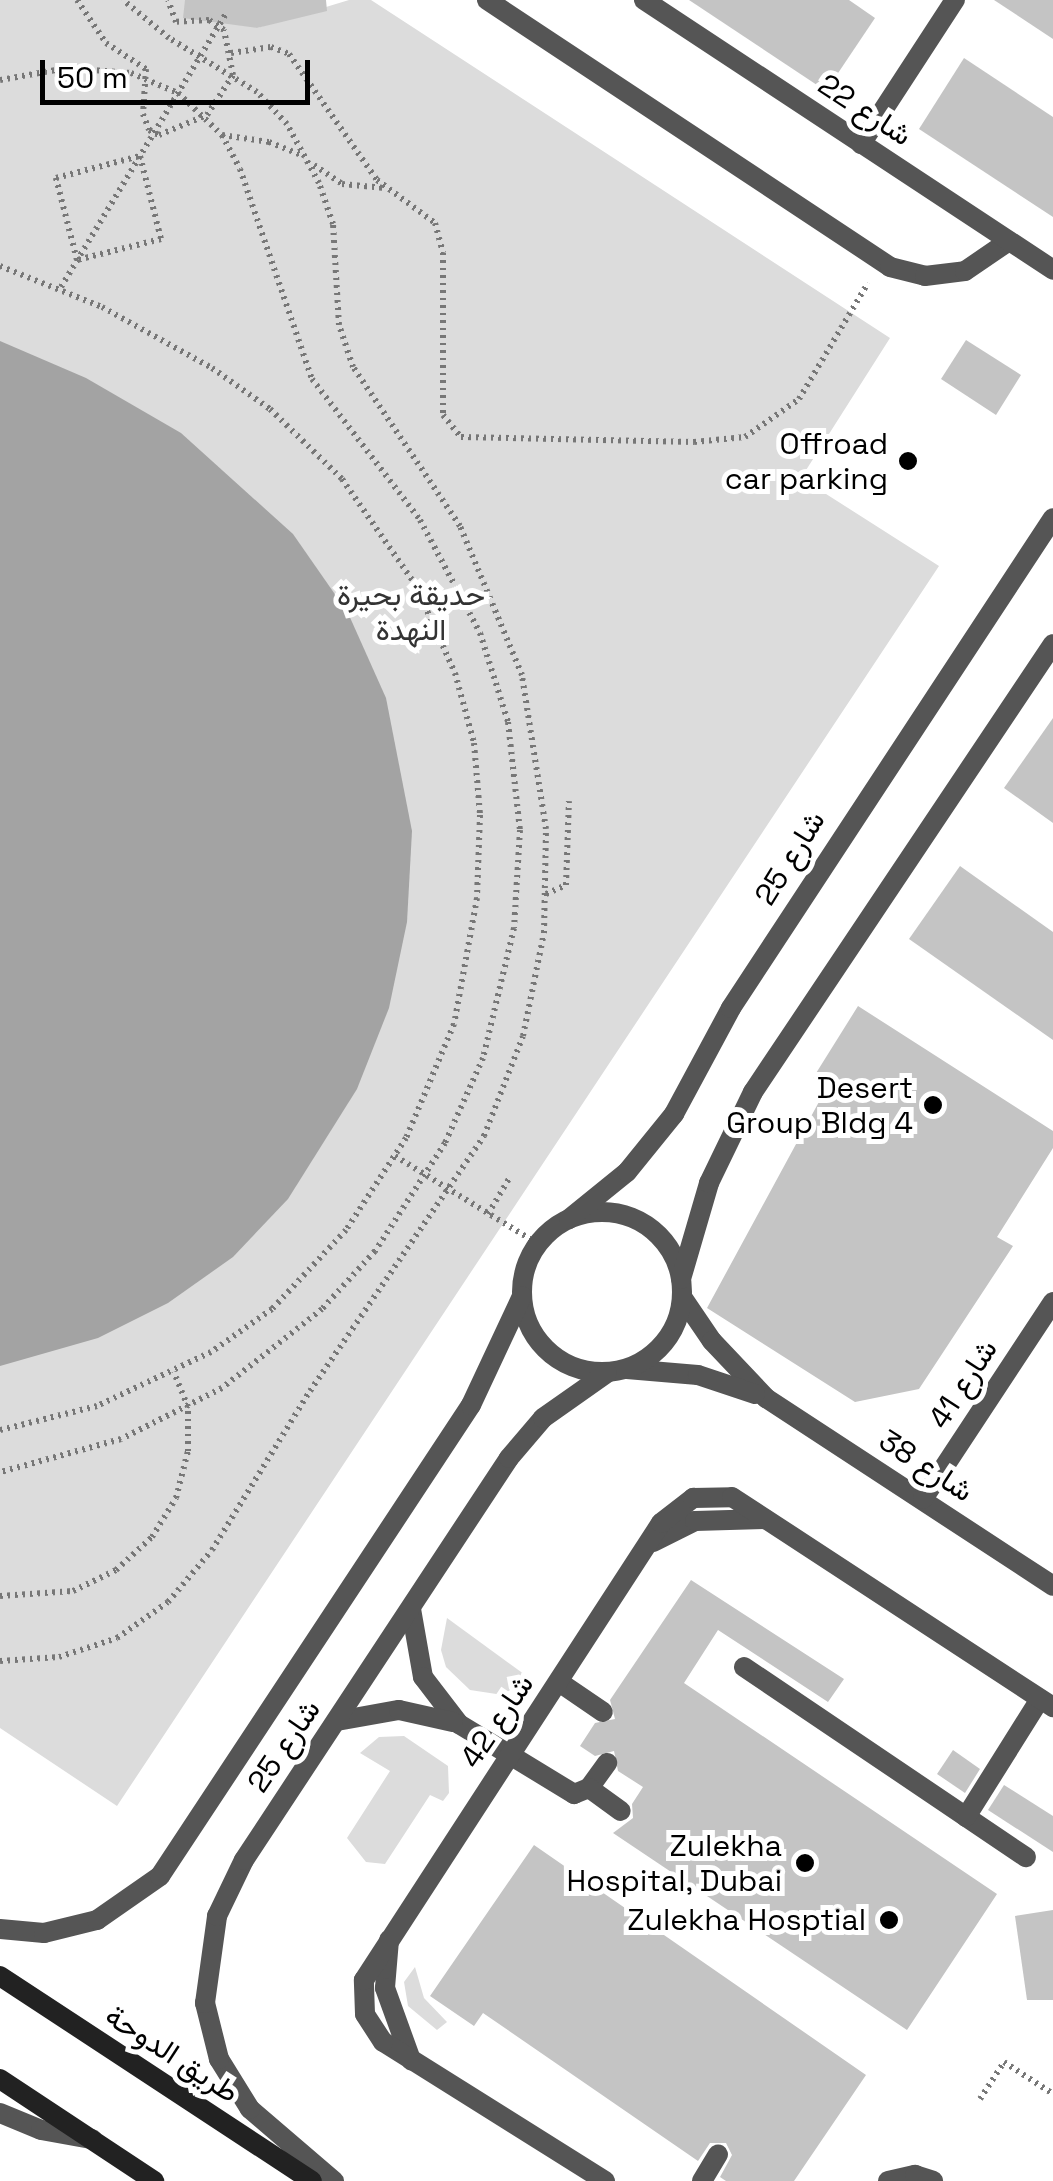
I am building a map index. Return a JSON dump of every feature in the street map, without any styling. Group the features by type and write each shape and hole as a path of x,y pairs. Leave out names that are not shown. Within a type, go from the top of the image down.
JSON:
{"main road":[{"name":"طريق الدوحة","path":"0,1976 312,2181"},
{"path":"0,2078 154,2181"}],"street":[{"path":"487,0 880,261 904,272 945,276 983,264 1009,241"},
{"name":"شارع 22","path":"644,0 1053,270"},
{"path":"861,144 956,0"},
{"name":"شارع 25","path":"569,1219 627,1172 674,1114 752,974 1053,518"},
{"path":"682,1288 665,1242 631,1217 599,1212 569,1219 538,1244 522,1296 526,1317 549,1352 586,1371 617,1371 671,1334 709,1182 753,1092 1053,644"},
{"name":"شارع 38","path":"682,1288 712,1341 766,1398"},
{"name":"شارع 25","path":"0,1929 44,1933 97,1920 160,1876 471,1405 522,1296"},
{"name":"شارع 41","path":"924,1498 1053,1302"},
{"name":"شارع 25","path":"334,2181 270,2129 233,2086 210,2032 205,1973 229,1887 525,1438 563,1401 617,1371"},
{"name":"شارع 38","path":"617,1371 698,1375 766,1398 1053,1586"},
{"name":"شارع 42","path":"605,2181 412,2062 385,1988 391,1933 653,1542 695,1521 765,1519 1047,1703"},
{"path":"411,1609 423,1677 459,1724 568,1792 589,1788 607,1764"},
{"path":"744,1667 1026,1857"},
{"path":"559,1682 602,1712"},
{"path":"966,1816 1047,1703"},
{"path":"337,1721 400,1710 459,1724"},
{"path":"589,1788 621,1810"},
{"path":"0,2114 41,2130 92,2139"},
{"path":"702,2181 718,2154"},
{"path":"888,2181 915,2175 933,2181"}],"path":[{"path":"77,0 106,43 143,65 143,114 154,134"},
{"path":"0,1661 89,1650 168,1602 212,1550 310,1392 452,1191 484,1136 523,1036 546,894 535,728 505,624 446,501 353,367 339,325 329,206 307,158 278,113 233,75 169,38 123,0"},
{"path":"168,0 176,22 220,24"},
{"path":"61,287 226,14"},
{"path":"154,134 178,132 207,116 233,75 231,53 220,24"},
{"path":"231,53 271,47 289,54 386,188 428,216 440,232 443,415 461,436 694,442 745,436 799,399 880,261"},
{"path":"0,80 89,67 146,77 178,92 207,116 222,135 312,380 446,565 480,633 508,722 520,830 506,972 478,1072 427,1176 375,1252 322,1309 250,1369 188,1407 82,1453 0,1472"},
{"path":"222,135 268,142 307,158 342,184 386,188"},
{"path":"77,260 161,239 140,156"},
{"path":"77,260 56,178 140,156"},
{"path":"0,266 61,287 212,368 320,455 399,557 455,674 478,778 475,912 454,1024 395,1156 299,1284 242,1332 174,1372 97,1406 0,1430"},
{"path":"546,894 566,885 569,801"},
{"path":"395,1156 538,1244"},
{"path":"488,1214 510,1178"},
{"path":"0,1596 73,1590 134,1556 176,1498 188,1451 188,1407 174,1372"},
{"path":"980,2098 1004,2062 1053,2094"}],"green space":[{"name":"حديقة بحيرة النهدة","path":"0,0 193,0 257,28 349,0 371,0 890,338 801,478 939,566 117,1806 0,1728"},
{"path":"447,1618 528,1677 503,1695 470,1690 446,1667 441,1650"},
{"path":"404,1736 448,1766 449,1793 443,1801 430,1795 385,1864 366,1862 347,1838 390,1771 360,1753 379,1737"},
{"path":"415,1967 424,1998 447,2022 437,2030 408,2006 404,1982"}],"shaded area":[{"path":"0,341 86,378 181,433 293,534 348,613 386,698 412,831 407,922 389,1008 357,1089 288,1199 233,1257 168,1303 98,1338 0,1366"}],"building":[{"path":"185,0 326,0 327,11 257,28 183,18"},
{"path":"689,0 849,0 875,18 826,91"},
{"path":"994,0 1053,0 1053,39"},
{"path":"964,58 1053,117 1053,217 919,129"},
{"path":"966,340 1021,375 996,415 941,379"},
{"path":"1053,718 1053,823 1004,788"},
{"path":"960,866 1053,932 1053,1040 909,939"},
{"path":"858,1006 1053,1131 1053,1148 997,1237 1013,1246 919,1389 855,1402 707,1308 827,1087 813,1078"},
{"name":"Zulekha Hospital, Dubai","path":"691,1580 844,1679 828,1702 718,1630 684,1683 997,1894 907,2030 613,1833 633,1818 632,1804 643,1787 618,1771 614,1751 595,1756 580,1746 595,1723 615,1719 610,1700"},
{"path":"953,1750 980,1769 965,1793 937,1774"},
{"path":"1004,1785 1053,1816 1053,1852 988,1810"},
{"path":"534,1845 866,2075 794,2181 726,2181 720,2177 732,2155 726,2143 710,2143 698,2161 483,2013 474,2026 430,1996"},
{"path":"1053,1910 1053,2000 1027,2000 1015,1916"}],"place":[{"name":"Offroad car parking","path":"908,461"},
{"name":"Desert Group Bldg 4","path":"933,1105"},
{"name":"Zulekha Hospital, Dubai","path":"805,1863"},
{"name":"Zulekha Hosptial","path":"889,1920"}]}
